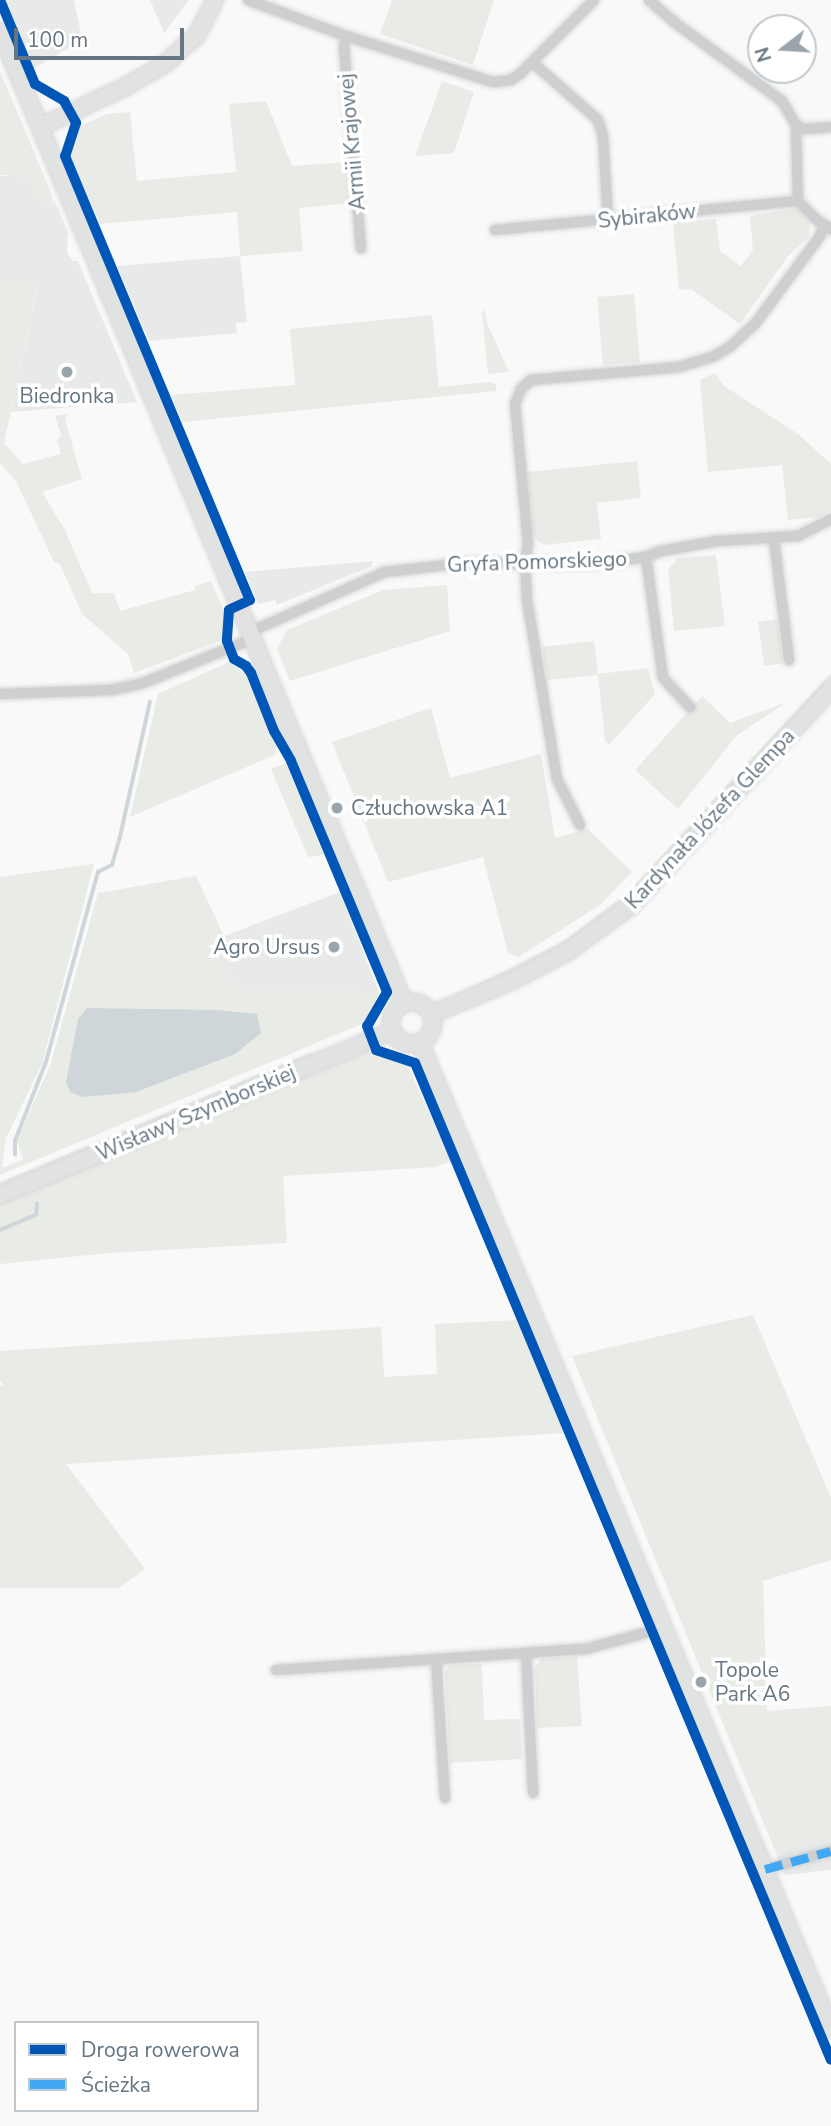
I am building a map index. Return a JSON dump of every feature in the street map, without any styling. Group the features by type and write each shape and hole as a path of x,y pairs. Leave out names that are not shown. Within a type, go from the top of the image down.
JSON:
{"main road":[{"path":"40,127 125,87 166,63 197,35 215,0"},
{"path":"0,31 404,1003"},
{"name":"Kardynała Józefa Glempa","path":"432,1014 516,979 567,952 632,905 831,689"},
{"path":"404,1003 421,1003 432,1014 432,1032 420,1043 402,1042 392,1031 391,1016 404,1003"},
{"name":"Wisławy Szymborskiej","path":"0,1195 392,1031"},
{"path":"420,1043 831,2029"}],"street":[{"name":"Armii Krajowej","path":"248,0 482,81 511,80 533,62 594,0"},
{"path":"580,825 557,779 539,678 524,564 528,543 515,404 521,389 531,380 679,367 714,356 731,346 755,324 828,227 798,201 796,125 782,101 674,22 649,0"},
{"name":"Armii Krajowej","path":"346,36 344,47 361,248"},
{"path":"533,62 598,120 603,136 608,219"},
{"path":"796,125 804,129 831,127"},
{"name":"Sybiraków","path":"495,230 798,201"},
{"name":"Gryfa Pomorskiego","path":"0,694 111,690 143,683 251,636 385,572 464,563 591,564 646,557 661,551 717,541 798,536 831,519"},
{"path":"774,539 789,660"},
{"path":"646,557 663,678 690,707"},
{"path":"276,1670 586,1649 663,1628"},
{"path":"526,1653 533,1793"},
{"path":"436,1659 444,1798"},
{"path":"765,1869 831,1851"}],"shaded area":[{"path":"6,0 74,0 81,34 75,44 33,69"},
{"path":"150,0 189,0 164,33"},
{"path":"392,0 494,0 473,65 380,34"},
{"path":"0,71 52,195 53,205 35,202 36,185 16,176 0,175"},
{"path":"442,81 474,92 454,153 415,156"},
{"path":"266,101 292,166 348,162 351,203 299,208 303,251 240,256 237,212 100,224 69,155 80,126 107,114 130,112 137,181 236,172 229,104"},
{"path":"0,176 16,176 36,185 53,205 54,200 68,232 67,253 73,261 78,261 137,402 11,412 39,280 0,280"},
{"path":"798,208 810,222 809,237 789,255 740,324 691,289 679,290 673,222 716,219 720,251 741,266 753,250 750,216"},
{"path":"240,256 247,322 236,323 237,333 149,341 117,266"},
{"path":"39,279 4,443 23,464 61,454 57,440 61,435 55,416 68,414 65,419 82,479 42,492 65,530 92,593 114,593 120,611 195,590 195,586 211,581 225,613 222,640 134,673 128,654 82,614 60,564 54,562 16,481 0,463 0,280"},
{"path":"634,294 640,362 603,365 597,297"},
{"path":"482,311 485,311 487,323 509,372 488,374"},
{"path":"432,315 439,387 489,382 496,384 496,391 182,422 171,395 295,385 290,329"},
{"path":"715,373 724,386 798,434 831,464 831,511 818,517 788,520 782,465 708,472 700,380"},
{"path":"637,461 641,498 597,503 601,539 543,545 533,536 527,472"},
{"path":"716,555 725,626 674,631 668,570 678,558"},
{"path":"373,561 372,566 277,605 275,600 258,604 245,572"},
{"path":"447,585 450,631 290,681 277,649 287,630 383,590"},
{"path":"777,619 783,663 764,666 758,622"},
{"path":"594,641 598,674 648,668 655,694 609,745 605,741 598,675 547,680 542,647"},
{"path":"229,662 247,674 277,748 275,755 130,817 158,694"},
{"path":"831,673 831,680 709,813 609,915 541,959 454,996 565,940 628,892"},
{"path":"702,696 730,723 787,702 737,735 678,809 635,770"},
{"path":"431,708 450,778 541,754 555,838 588,829 632,872 600,905 518,957 508,953 483,857 388,882 332,742"},
{"path":"286,763 324,855 308,857 271,769"},
{"path":"94,864 42,1064 6,1138 2,1168 23,1159 17,1141 51,1063 98,893 196,876 224,936 234,991 379,992 369,1018 364,1023 0,1175 0,877"},
{"path":"340,892 379,992 234,991 224,936"},
{"path":"87,1008 217,1010 257,1014 261,1033 235,1054 136,1092 83,1097 70,1092 66,1082 78,1019"},
{"path":"368,1051 408,1066 451,1161 436,1167 283,1176 287,1243 109,1253 0,1264 0,1203"},
{"path":"311,1052 312,1056 0,1188 0,1182"},
{"path":"753,1315 831,1498 831,1560 763,1581 767,1711 831,1706 831,1836 776,1853 572,1356"},
{"path":"518,1320 566,1433 66,1464 145,1569 119,1588 0,1588 0,1386 3,1385 0,1381 0,1351 381,1327 384,1377 437,1374 435,1324"},
{"path":"577,1657 582,1726 537,1728 535,1668 541,1659"},
{"path":"482,1664 484,1720 520,1719 522,1759 450,1763 445,1672 450,1665"},
{"path":"831,1836 831,1870 785,1875 776,1853"}],"waterway":[{"path":"15,1155 15,1141 46,1062 98,872 112,865 150,702"},
{"path":"0,1230 36,1215 37,1204"}],"marked path":[{"path":"765,1869 831,1851"}],"cycle path":[{"path":"0,0 35,84 64,101 76,123 65,156 250,600 229,610 227,641 234,659 246,666 251,673 274,731 291,761 387,992 367,1026 376,1050 415,1063 831,2060"}],"place":[{"name":"Biedronka","path":"67,372"},
{"name":"Człuchowska A1","path":"337,808"},
{"name":"Agro Ursus","path":"334,947"},
{"name":"Topole Park A6","path":"701,1682"}]}
